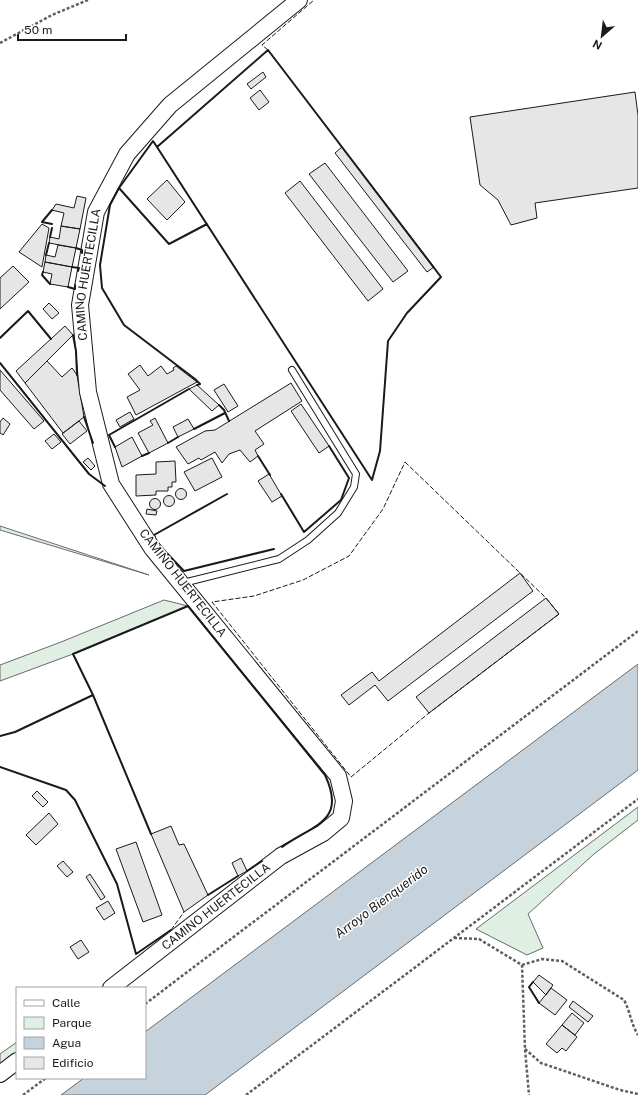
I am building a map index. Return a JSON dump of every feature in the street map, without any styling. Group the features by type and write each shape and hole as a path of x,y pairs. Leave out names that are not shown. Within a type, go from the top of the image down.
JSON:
{"street":[{"name":"CAMINO HUERTECILLA","path":"112,987 282,856 323,833 341,818 344,801 338,776 152,548 111,484 88,392 80,305 96,212 127,154 170,105 299,0"},
{"path":"0,1074 16,1062"}],"lane":[{"path":"181,584 279,558 308,540 338,513 354,487 356,474 292,370"}],"path":[{"path":"0,43 52,15 88,0"},
{"path":"146,1003 638,631"},
{"path":"246,1095 638,798"},
{"path":"454,938 479,939 522,965 542,959 562,961 624,1000 628,1008 632,1026 638,1035"},
{"path":"522,965 525,1049 529,1095"},
{"path":"525,1049 541,1063 620,1090 638,1094"},
{"path":"23,1095 45,1079"}],"green space":[{"path":"0,526 149,575 0,530"},
{"path":"164,600 188,606 73,654 0,681 0,665"},
{"path":"638,807 638,820 594,854 528,914 543,948 527,955 476,929"},
{"path":"16,1043 16,1055 0,1068 0,1054"}],"water":[{"name":"Arroyo Bienquerido","path":"638,664 638,770 205,1095 61,1095 83,1079 146,1079 146,1031"}],"building":[{"path":"263,72 266,77 251,89 247,84"},
{"path":"260,90 269,102 259,110 250,98"},
{"path":"635,92 638,115 638,188 535,203 537,218 511,225 498,200 480,185 470,117"},
{"path":"342,147 434,267 427,272 335,153"},
{"path":"325,163 408,271 393,282 309,174"},
{"path":"167,180 185,202 167,220 147,199"},
{"path":"300,181 383,289 368,301 285,193"},
{"path":"77,196 86,198 80,229 61,226 64,213 52,210 56,204 74,208"},
{"path":"42,224 49,228 42,267 19,252"},
{"path":"61,226 80,229 76,248 49,243 50,237 59,239"},
{"path":"58,245 76,248 72,267 45,262 46,255 55,257"},
{"path":"45,262 72,267 68,287 50,284 52,274 43,272"},
{"path":"13,266 29,282 0,309 0,278"},
{"path":"49,303 59,313 52,319 43,309"},
{"path":"65,326 73,335 25,383 16,371"},
{"path":"47,361 62,377 72,368 77,375 84,417 63,433 25,383"},
{"path":"140,365 148,376 161,366 167,374 174,370 173,368 176,366 197,382 136,415 127,397 140,390 128,374"},
{"path":"0,370 44,421 34,429 0,390"},
{"path":"291,383 302,401 255,431 264,444 255,450 258,456 250,462 240,450 229,454 222,463 215,452 201,460 199,458 188,464 176,447 205,431 215,430"},
{"path":"224,384 238,406 228,412 214,390"},
{"path":"197,385 219,405 212,411 189,389"},
{"path":"301,404 329,446 319,453 291,411"},
{"path":"130,412 134,419 120,427 116,420"},
{"path":"3,418 10,424 3,435 0,433 0,422"},
{"path":"155,418 168,443 149,453 138,433 153,425 150,421"},
{"path":"188,419 194,429 178,437 173,427"},
{"path":"79,421 87,431 70,444 62,434"},
{"path":"54,434 61,442 52,449 45,441"},
{"path":"132,437 142,456 122,467 115,447"},
{"path":"88,458 95,466 91,470 83,462"},
{"path":"212,458 222,477 195,491 184,472"},
{"path":"175,461 176,482 172,482 172,487 168,487 168,491 156,491 156,495 136,496 136,475 156,474 156,462"},
{"path":"269,474 282,496 272,502 258,481"},
{"path":"181,488 185,490 187,494 185,498 181,500 177,498 175,494 177,490"},
{"path":"169,495 173,497 175,501 173,505 169,507 165,505 163,501 165,497"},
{"path":"155,498 159,500 161,504 159,508 155,510 151,508 149,504 151,500"},
{"path":"147,509 157,511 156,515 146,514"},
{"path":"520,573 533,591 388,701 375,685 349,705 341,695 372,672 379,681"},
{"path":"546,598 559,614 429,713 416,697"},
{"path":"37,791 48,802 43,807 32,796"},
{"path":"49,813 58,824 36,845 26,835"},
{"path":"171,826 179,845 184,844 208,895 184,912 151,834"},
{"path":"136,842 162,915 143,922 116,849"},
{"path":"241,858 247,871 238,876 232,863"},
{"path":"63,861 73,872 67,877 57,866"},
{"path":"90,874 105,897 101,900 86,877"},
{"path":"108,901 115,913 104,920 96,908"},
{"path":"81,940 89,952 78,959 70,947"},
{"path":"539,975 553,985 546,995 533,982"},
{"path":"551,988 567,1000 555,1015 539,1003"},
{"path":"573,1001 593,1016 588,1022 569,1007"},
{"path":"572,1013 584,1023 575,1035 562,1025"},
{"path":"562,1025 577,1037 566,1051 562,1048 557,1053 546,1044"}],"fence":[{"path":"268,50 262,45 314,0"},
{"path":"405,462 546,598 559,614 429,713 351,777 212,602 254,596 303,580 349,556 383,509 405,462"},
{"path":"171,930 184,912"}],"wall":[{"path":"268,50 441,277 407,313 388,341 380,451 372,480 157,147 268,50"},
{"path":"157,147 153,141 119,188 169,244 207,224"},
{"path":"119,188 110,205 100,265 102,288 124,325 195,379 200,384 197,385"},
{"path":"52,210 42,222 52,224"},
{"path":"50,237 52,228"},
{"path":"46,255 49,243"},
{"path":"76,248 82,250 82,253"},
{"path":"72,267 79,268 78,271"},
{"path":"43,272 42,275 50,284"},
{"path":"68,287 75,289 75,285"},
{"path":"0,338 28,311 51,339"},
{"path":"73,335 76,351 77,375"},
{"path":"0,363 89,474 105,486"},
{"path":"115,447 109,435 189,389"},
{"path":"219,405 224,410 229,421"},
{"path":"194,429 225,413"},
{"path":"84,417 93,443"},
{"path":"168,443 178,437"},
{"path":"281,494 304,532 341,500 349,478 329,446"},
{"path":"142,456 149,453"},
{"path":"258,456 270,475"},
{"path":"155,537 154,535 227,494"},
{"path":"160,546 184,571 274,549"},
{"path":"93,695 73,654 188,606 325,775 331,791 332,803 330,812 324,820 315,827 282,847"},
{"path":"0,736 15,732 93,695 151,834"},
{"path":"0,767 66,790 75,800 117,884 136,954 171,930"},
{"path":"247,871 262,861"},
{"path":"208,895 238,876"},
{"path":"533,982 529,987 539,1003"}]}
